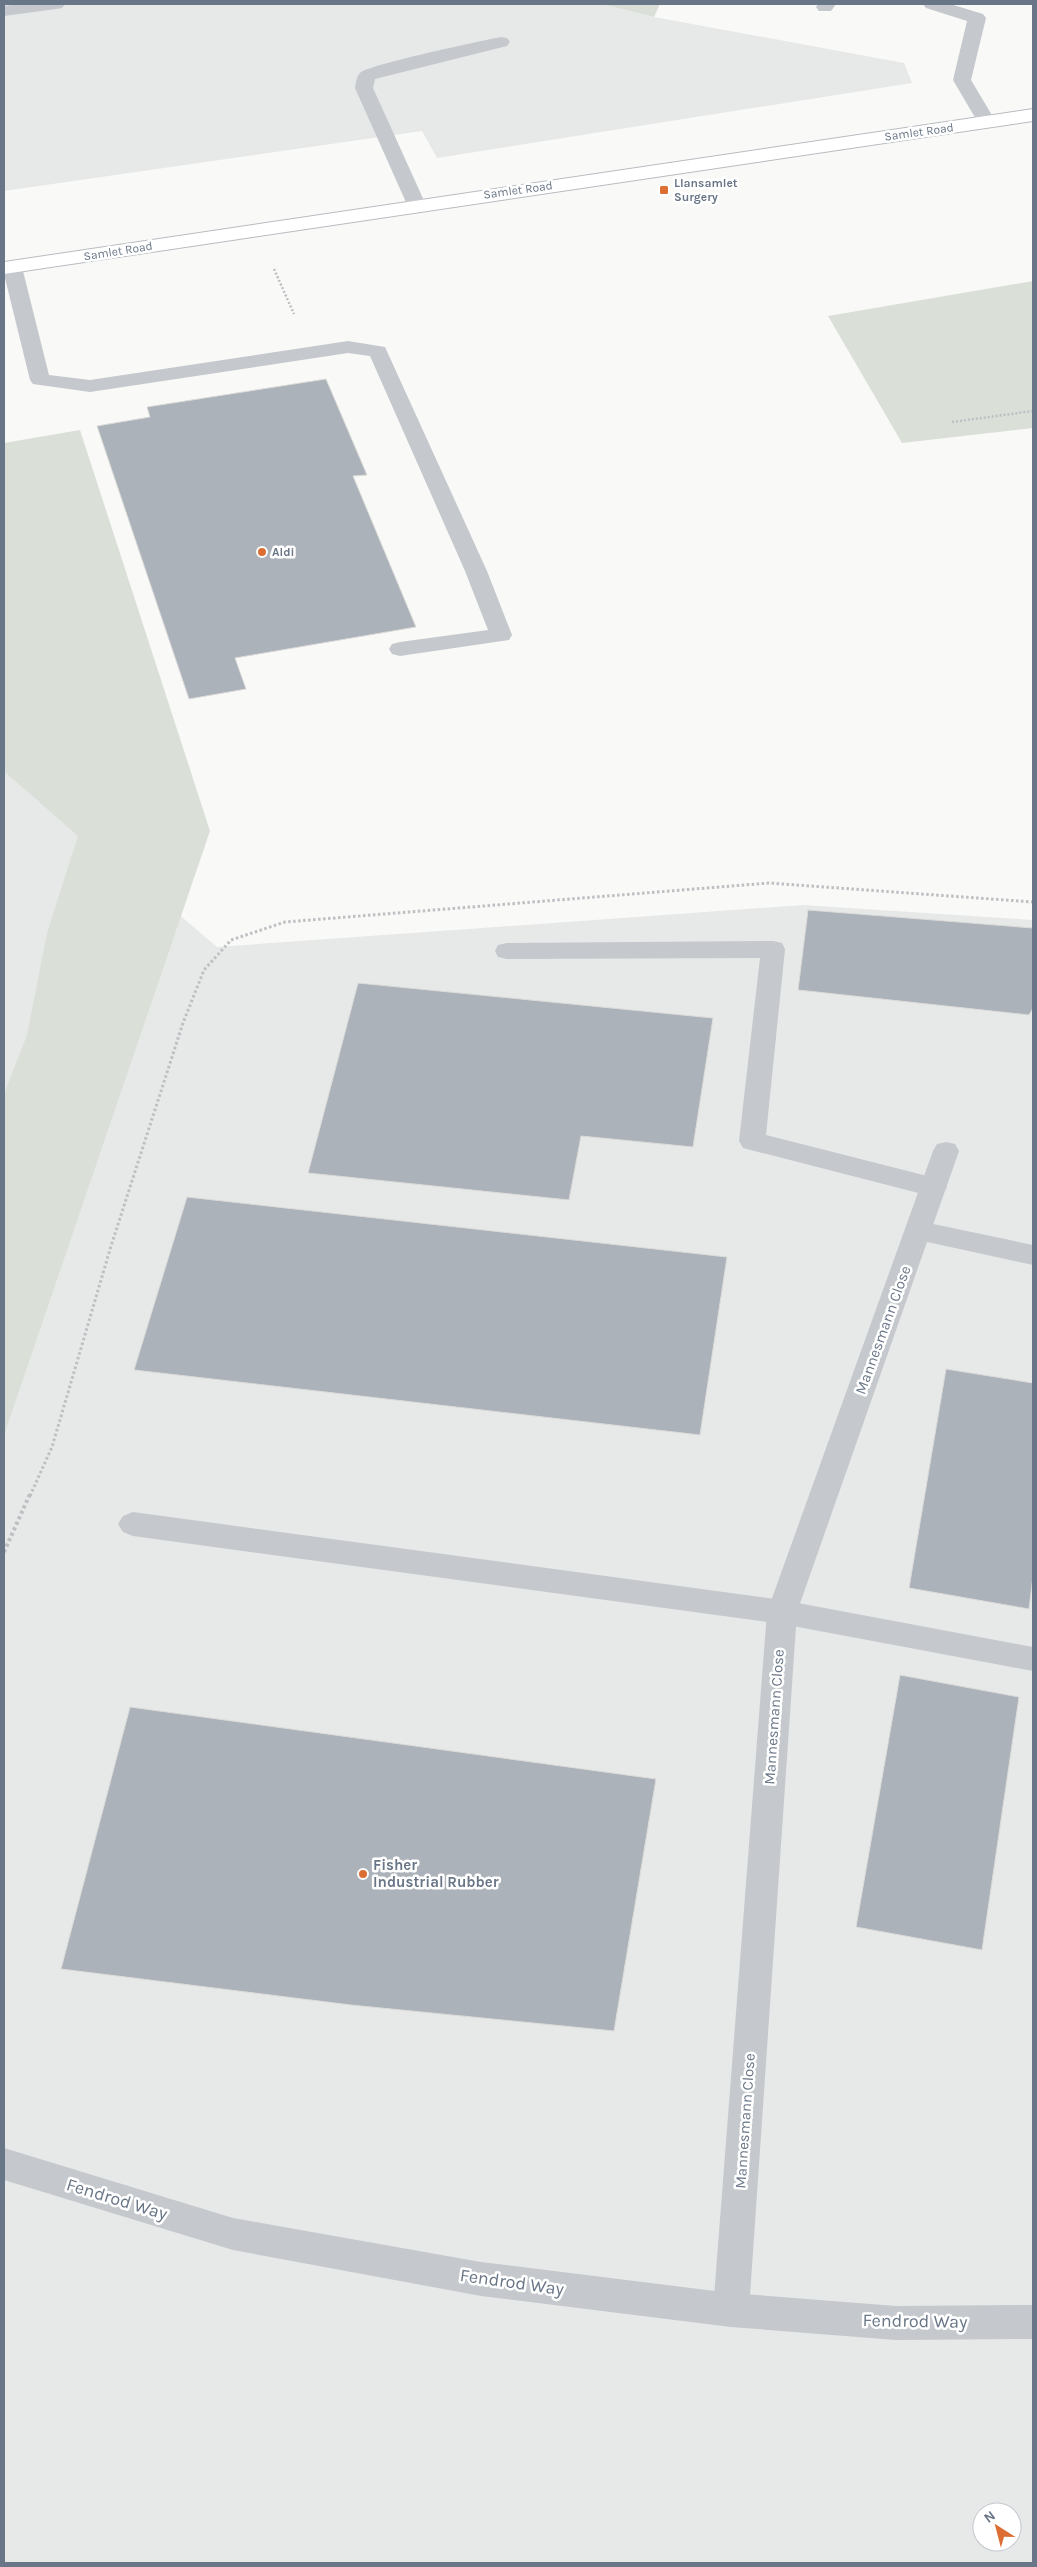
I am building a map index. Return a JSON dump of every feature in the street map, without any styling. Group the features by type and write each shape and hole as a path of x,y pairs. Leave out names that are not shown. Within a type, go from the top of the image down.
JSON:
{"main road":[{"name":"Samlet Road","path":"8,267 1033,115"}],"street":[{"path":"4,11 56,4"},
{"path":"932,4 978,18 962,80 987,122"},
{"path":"416,205 364,88 367,76 388,69 501,42"},
{"path":"8,267 40,380 90,386 348,347 378,351 476,571 501,635 400,649"},
{"path":"507,951 773,949 752,1141 934,1188"},
{"name":"Mannesmann Close","path":"731,2310 782,1612 946,1151"},
{"path":"918,1231 1033,1254"},
{"path":"132,1524 782,1612 1033,1658"},
{"name":"Fendrod Way","path":"4,2164 233,2234 481,2279 731,2310 896,2323 1033,2322"}],"path":[{"path":"952,422 1033,410"},
{"path":"4,1552 52,1446 111,1246 183,1023 204,970 231,940 285,922 769,883 1033,902"}],"shaded area":[{"path":"4,4 601,4 654,17 904,63 912,83 437,158 422,131 4,191"},
{"path":"601,4 660,4 654,17"},
{"path":"1033,281 1033,428 902,443 828,316"},
{"path":"80,430 210,831 4,1435 4,1094 27,1035 47,933 78,836 4,771 4,443"},
{"path":"4,765 217,947 803,905 1033,920 1033,2563 4,2563"}],"building":[{"name":"Aldi","path":"326,379 367,475 353,476 416,627 235,658 246,689 189,699 97,426 150,417 147,407"},
{"path":"808,910 1033,928 1033,1008 1029,1015 798,990"},
{"path":"358,983 713,1018 693,1147 581,1136 569,1200 308,1173"},
{"path":"187,1197 727,1257 700,1435 134,1370"},
{"path":"946,1369 1033,1383 1033,1576 1029,1609 909,1588"},
{"path":"900,1675 1019,1697 982,1950 856,1927"},
{"name":"Fisher Industrial Rubber","path":"130,1707 656,1779 614,2031 351,2005 61,1969"}],"place":[{"name":"Llansamlet Surgery","path":"664,190"},
{"name":"Aldi","path":"262,552"},
{"name":"Fisher Industrial Rubber","path":"363,1874"}]}
